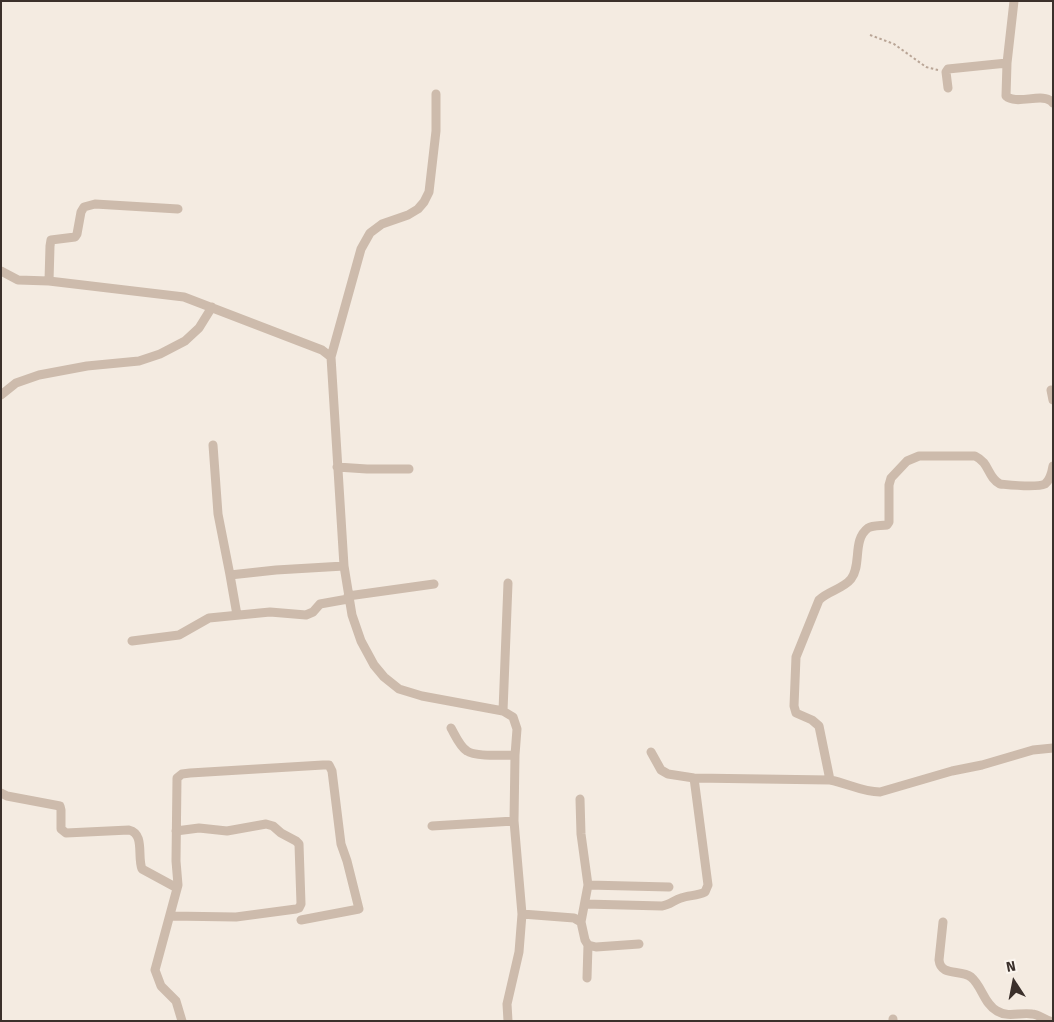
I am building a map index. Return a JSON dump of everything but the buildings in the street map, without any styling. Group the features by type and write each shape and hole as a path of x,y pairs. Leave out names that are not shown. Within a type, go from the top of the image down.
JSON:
{"street":[{"path":"1014,1 1007,63 1006,92 1008,98 1047,98 1053,103"},
{"path":"948,88 946,72 952,69 1007,63"},
{"path":"436,94 436,131 429,192 418,209 408,215 382,224 370,233 361,249 331,358 344,566 348,598 361,641 374,665 384,677 399,689 422,696 503,712 513,717 517,729 514,821 522,914 519,952 507,1004 508,1021"},
{"path":"49,281 51,240 75,237 84,207 95,204 178,209"},
{"path":"1,271 18,280 49,281 184,297 322,350 331,358"},
{"path":"1,395 16,383 39,375 86,366 139,361 160,354 185,340 199,328 212,307"},
{"path":"1051,390 1053,400"},
{"path":"213,444 218,514 237,615"},
{"path":"830,780 819,726 812,720 796,713 794,706 796,657 819,600 852,578 859,544 866,531 871,527 887,525 889,522 889,485 891,478 907,461 919,456 975,456 982,459 995,482 1000,484 1038,485 1046,483 1050,478 1053,468"},
{"path":"337,467 409,469"},
{"path":"230,575 344,566"},
{"path":"503,712 508,582"},
{"path":"132,641 180,635 204,620 270,612 306,615 313,612 320,604 434,584"},
{"path":"451,728 467,752 474,754 515,755"},
{"path":"651,752 661,770 668,774 694,778 830,780 842,782 862,790 880,792 952,770 982,765 1033,750 1053,748"},
{"path":"182,1021 176,1001 161,986 155,970 178,888 177,778 182,774 323,764 329,766 332,771 341,844 359,909 301,920"},
{"path":"585,904 662,906 705,892 708,886 694,778"},
{"path":"1,793 7,796 60,806 61,829 66,833 134,831 139,839 142,869 178,888"},
{"path":"580,799 581,834 588,885 580,922 588,945 587,978"},
{"path":"432,826 514,821"},
{"path":"170,916 236,917 296,909 301,904 299,844 273,826 266,824 227,831 199,828 176,831"},
{"path":"588,885 669,887"},
{"path":"522,914 574,918 580,922"},
{"path":"942,922 939,960 940,966 944,970 969,976 998,1012 1012,1015 1032,1014 1050,1021"},
{"path":"588,945 640,944"}],"path":[{"path":"870,35 894,44 926,67 946,72"}]}
